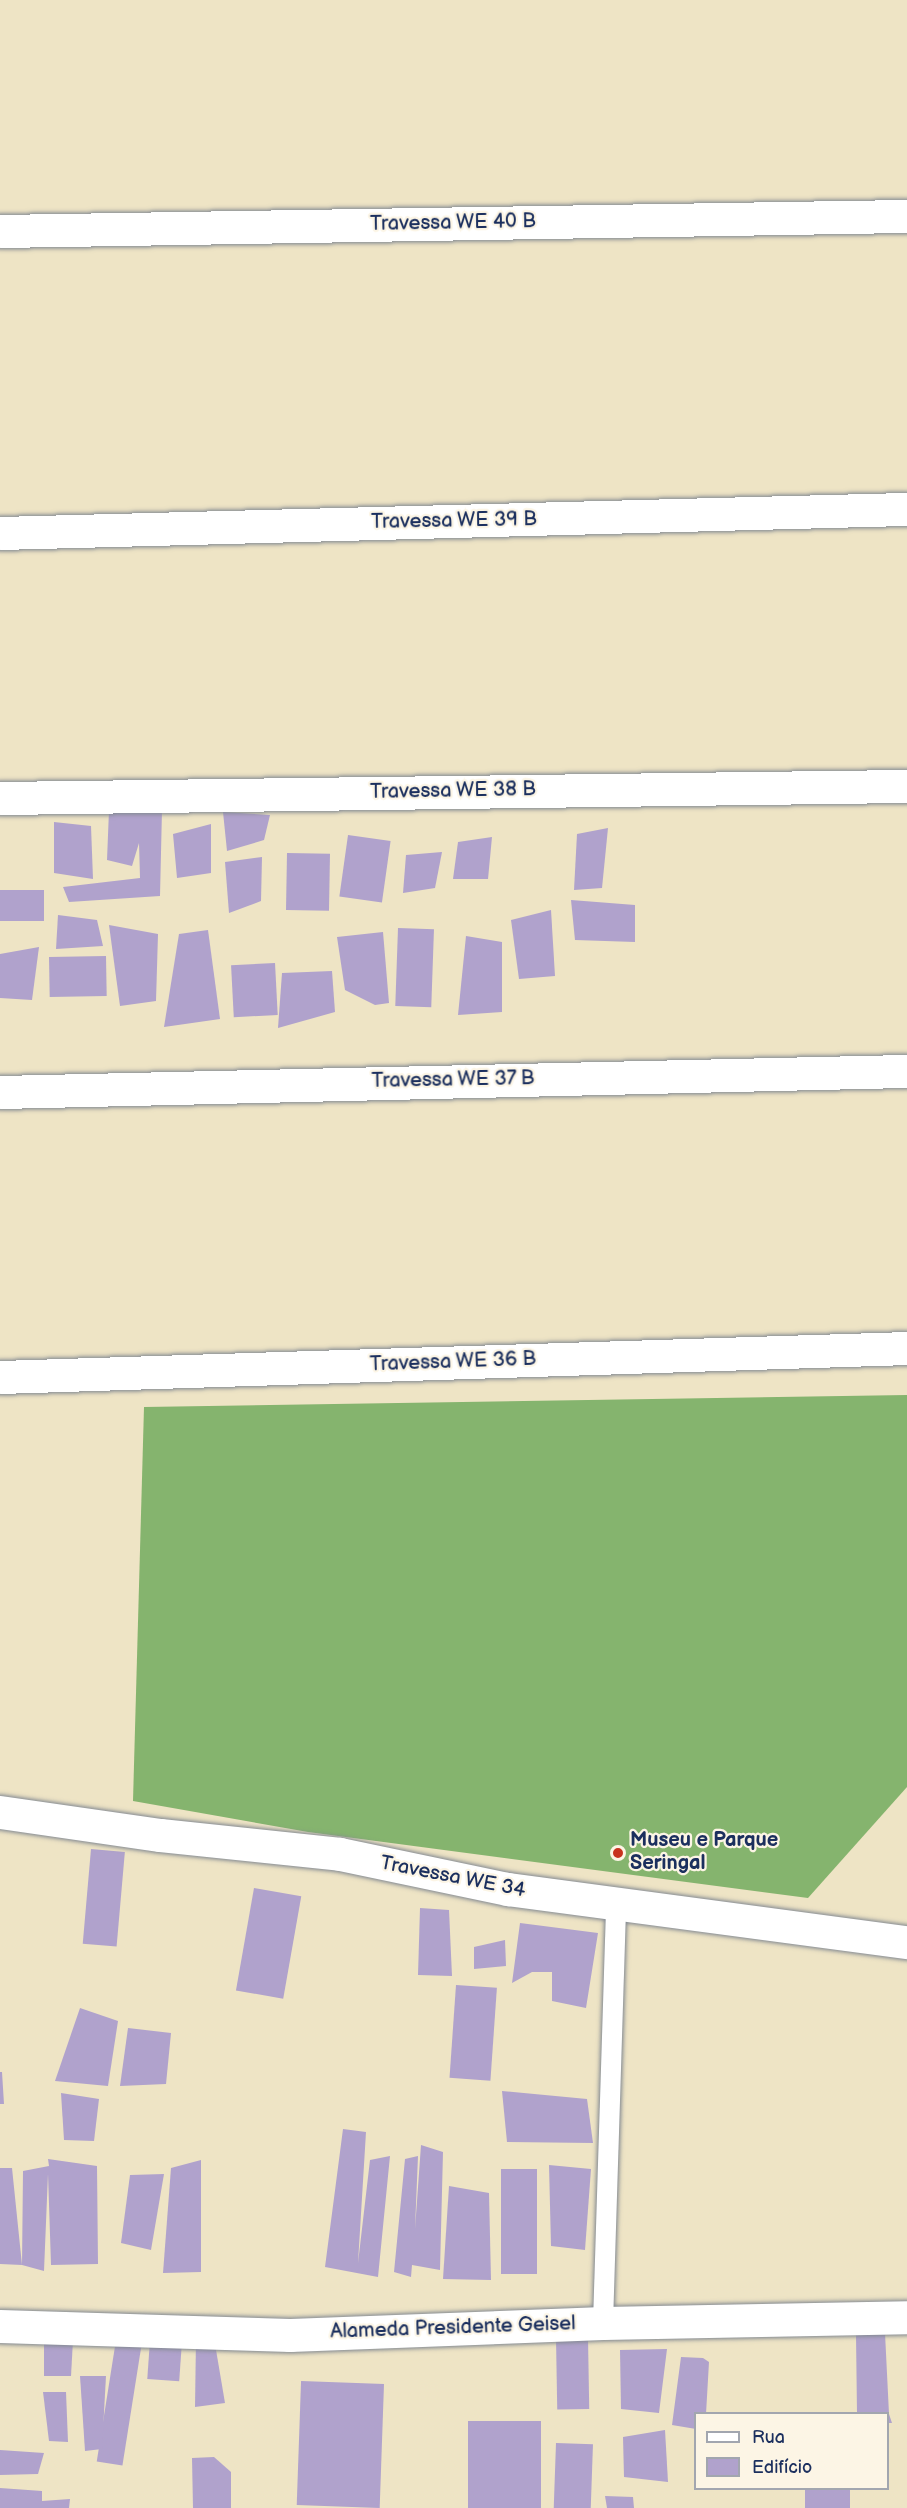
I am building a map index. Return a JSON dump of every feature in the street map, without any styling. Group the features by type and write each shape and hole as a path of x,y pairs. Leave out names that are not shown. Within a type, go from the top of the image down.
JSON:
{"street":[{"name":"Travessa WE 40 B","path":"0,231 907,216"},
{"name":"Travessa WE 39 B","path":"0,533 907,509"},
{"name":"Travessa WE 38 B","path":"0,798 907,786"},
{"name":"Travessa WE 37 B","path":"0,1092 907,1071"},
{"name":"Travessa WE 36 B","path":"0,1377 907,1348"},
{"name":"Travessa WE 34","path":"0,1812 160,1835 340,1854 508,1889 907,1942"},
{"name":"Alameda Presidente Geisel","path":"0,2325 290,2335 603,2323 907,2317"}],"lane":[{"path":"603,2323 616,1904"}],"green space":[{"path":"907,1395 907,1787 808,1898 308,1832 133,1801 144,1407"}],"building":[{"path":"109,810 162,810 160,896 69,902 63,887 140,878 139,843 132,866 107,860"},
{"path":"223,812 270,815 264,840 227,851"},
{"path":"54,822 91,826 93,879 54,873"},
{"path":"211,824 211,873 177,878 173,834"},
{"path":"608,828 602,888 574,890 577,834"},
{"path":"348,835 391,841 382,902 339,896"},
{"path":"492,837 488,879 453,879 458,842"},
{"path":"442,852 435,888 403,893 406,855"},
{"path":"287,853 330,854 329,911 286,910"},
{"path":"262,857 261,901 229,913 225,862"},
{"path":"0,890 44,890 44,921 0,921"},
{"path":"571,900 635,905 635,942 575,940"},
{"path":"551,910 555,976 519,979 511,920"},
{"path":"58,915 97,920 103,946 56,949"},
{"path":"109,925 158,934 156,1001 120,1006"},
{"path":"398,928 434,929 431,1007 395,1006"},
{"path":"208,930 220,1019 164,1027 179,934"},
{"path":"383,932 389,1003 375,1005 345,990 337,937"},
{"path":"466,936 502,942 502,1012 458,1015"},
{"path":"39,947 32,1000 0,998 0,954"},
{"path":"106,956 107,996 50,997 49,957"},
{"path":"275,963 278,1015 234,1017 231,965"},
{"path":"332,971 335,1012 278,1028 282,973"},
{"path":"91,1849 125,1852 117,1947 83,1944"},
{"path":"254,1888 301,1896 283,1999 236,1990"},
{"path":"420,1908 449,1910 452,1976 418,1975"},
{"path":"520,1923 598,1933 586,2008 552,2001 552,1972 532,1972 512,1983"},
{"path":"505,1940 506,1966 474,1969 474,1947"},
{"path":"456,1985 497,1988 490,2081 450,2078"},
{"path":"80,2008 118,2021 108,2086 55,2081"},
{"path":"128,2028 171,2033 166,2084 120,2086"},
{"path":"0,2072 2,2072 4,2104 0,2104"},
{"path":"502,2091 587,2099 593,2143 507,2142"},
{"path":"61,2093 99,2099 94,2141 64,2140"},
{"path":"343,2129 366,2132 358,2263 370,2160 390,2156 378,2277 325,2267"},
{"path":"421,2145 443,2152 440,2270 412,2265 411,2277 394,2272 405,2159 418,2156 415,2229"},
{"path":"48,2159 97,2166 98,2264 51,2265 48,2174 44,2271 22,2265 23,2171 49,2166"},
{"path":"201,2160 201,2272 163,2273 171,2168"},
{"path":"549,2165 591,2169 585,2250 551,2246"},
{"path":"0,2168 12,2168 22,2265 0,2264"},
{"path":"501,2169 537,2169 537,2274 501,2274"},
{"path":"164,2174 151,2250 121,2243 130,2175"},
{"path":"449,2186 489,2193 491,2280 443,2279"},
{"path":"885,2333 889,2412 857,2412 856,2335"},
{"path":"44,2335 73,2340 71,2376 44,2376"},
{"path":"214,2338 225,2403 195,2407 196,2339"},
{"path":"588,2338 589,2409 557,2410 556,2339"},
{"path":"116,2340 142,2344 122,2466 97,2461"},
{"path":"150,2340 182,2342 179,2381 147,2379"},
{"path":"667,2349 659,2413 621,2409 620,2350"},
{"path":"681,2357 703,2358 709,2362 706,2412 694,2412 694,2429 672,2425"},
{"path":"80,2376 106,2376 102,2449 85,2451"},
{"path":"301,2381 384,2384 380,2508 297,2505"},
{"path":"43,2392 66,2392 68,2442 49,2441"},
{"path":"468,2421 541,2421 541,2508 468,2508"},
{"path":"665,2430 668,2482 624,2477 623,2437"},
{"path":"556,2443 593,2444 591,2508 554,2508"},
{"path":"0,2450 44,2453 38,2474 0,2475"},
{"path":"214,2457 231,2472 231,2508 193,2508 192,2458"},
{"path":"0,2488 42,2491 42,2501 70,2499 69,2508 0,2508"},
{"path":"805,2490 850,2490 850,2508 805,2508"},
{"path":"605,2496 633,2497 634,2508 607,2508"}],"place":[{"name":"Museu e Parque Seringal","path":"618,1853"}]}
